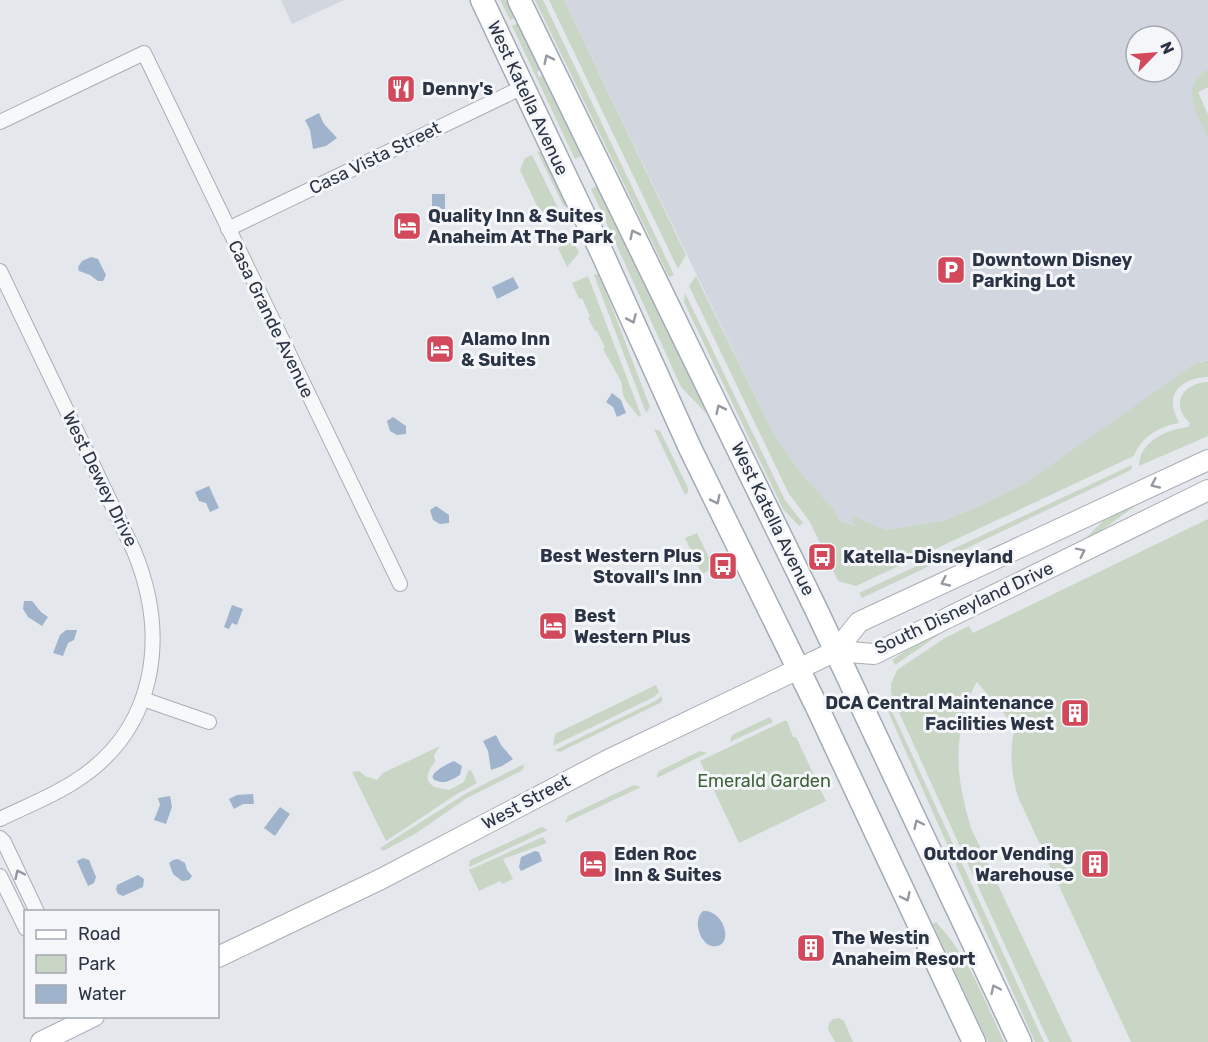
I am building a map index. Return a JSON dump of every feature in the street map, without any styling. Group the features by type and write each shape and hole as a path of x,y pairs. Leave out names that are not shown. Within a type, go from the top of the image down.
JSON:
{"main road":[{"name":"West Katella Avenue","path":"482,0 603,255 686,438 974,1042"},
{"name":"West Katella Avenue","path":"519,0 836,651 1020,1042"},
{"name":"South Disneyland Drive","path":"836,651 859,621 1208,460"},
{"name":"South Disneyland Drive","path":"836,651 874,654 1208,490"},
{"name":"West Street","path":"219,957 381,879 598,765 836,651"},
{"path":"40,1042 82,1018"}],"street":[{"name":"Casa Grande Avenue","path":"0,122 144,53 399,584"},
{"name":"Casa Vista Street","path":"228,229 523,87"},
{"name":"West Dewey Drive","path":"0,271 143,572 149,594 154,635 150,674 143,699 134,720 120,740 92,769 73,783 0,819"},
{"path":"143,699 209,722"},
{"path":"0,838 36,910"},
{"path":"0,876 24,925"}],"shaded area":[{"path":"281,0 344,0 292,24"},
{"name":"Downtown Disney Parking Lot","path":"564,0 1208,0 1208,87 1198,92 1208,115 1208,360 1202,361 1024,484 943,521 886,530 853,517 856,526 840,521 833,508 804,477 774,435"}],"green space":[{"path":"500,0 505,0 515,12 542,68 537,72 539,77 545,74 584,155 575,159 512,26 518,23 515,18 510,20"},
{"path":"535,0 543,0 674,275 669,277"},
{"path":"549,0 564,0 686,255 678,269"},
{"path":"1208,70 1208,87 1198,92 1208,115 1208,137 1196,110 1192,92 1199,76"},
{"path":"537,151 543,153 566,202 564,207"},
{"path":"532,155 559,210 552,214 539,210 520,170 525,158"},
{"path":"599,185 708,412 706,413 681,387 591,189"},
{"path":"570,234 579,253 567,267 558,248 564,245"},
{"path":"594,275 600,276 650,407 646,413"},
{"path":"588,276 641,415 639,417 626,401 621,381 603,349 605,348 597,331 588,318 590,316 582,298 579,299 572,283"},
{"path":"696,276 774,435 804,477 833,508 840,521 855,526 852,516 886,530 943,521 982,505 1024,484 1193,365 1208,360 1208,377 1184,383 1180,387 1173,404 1179,423 1165,427 1146,438 1134,456 856,586 838,581 810,522 789,494 689,286"},
{"path":"685,293 785,500 803,523 799,526 783,509 684,302"},
{"path":"1208,382 1208,436 1139,466 1140,457 1149,443 1163,434 1188,427 1190,423 1180,409 1182,396 1192,386"},
{"path":"654,429 660,431 688,488 685,495"},
{"path":"1132,465 1131,470 862,598 859,593"},
{"path":"1208,470 1138,504 1083,541 1108,516"},
{"path":"1208,496 1208,503 943,632 895,665 892,660 941,627"},
{"path":"1208,519 1208,1042 1131,1042 1018,797 1012,762 1015,727 977,682 967,704 961,727 958,756 963,799 971,828 1072,1042 1049,1042 897,708 891,693 891,684 897,670 945,638 969,626 973,633"},
{"path":"697,533 714,568 702,574 685,538"},
{"path":"656,685 659,692 654,697 553,746 555,734"},
{"path":"662,696 660,703 560,752 555,750 655,701"},
{"path":"885,696 1044,1042 1035,1042 882,698"},
{"path":"770,717 773,722 730,742 732,735"},
{"name":"Emerald Garden","path":"787,721 793,737 796,737 826,801 739,843 700,761"},
{"path":"440,746 434,755 435,762 428,774 430,784 449,790 464,782 468,771 471,770 477,783 386,841 352,772 359,771 377,780 383,773"},
{"path":"700,751 707,753 657,778 659,771"},
{"path":"524,764 523,770 467,798 415,834 383,851 380,848 465,794"},
{"path":"634,785 641,787 565,823 568,816"},
{"path":"542,827 548,830 469,867 470,860"},
{"path":"543,837 547,843 503,859 513,879 502,884 500,881 479,891 469,870"},
{"path":"936,922 948,935 967,964 1004,1042 988,1042 933,924"},
{"path":"839,1018 844,1021 853,1042 835,1042 828,1029 829,1023"}],"water":[{"path":"319,113 324,124 337,138 326,146 313,149 310,130 305,120"},
{"path":"432,194 445,194 445,209 448,216 436,222 432,213"},
{"path":"91,257 98,259 106,275 103,281 98,281 79,271 78,267 82,261"},
{"path":"513,277 519,288 497,299 492,287"},
{"path":"612,393 621,400 626,413 617,417 613,407 606,402"},
{"path":"393,417 406,426 406,434 397,435 390,431 387,421"},
{"path":"209,486 219,508 210,512 206,503 199,501 195,492"},
{"path":"436,506 449,515 449,523 440,524 433,520 430,510"},
{"path":"24,601 32,601 48,617 42,626 28,617 23,609"},
{"path":"232,605 243,609 237,625 232,623 229,629 224,627"},
{"path":"66,630 77,630 74,640 68,643 63,656 53,653 60,635"},
{"path":"496,735 513,759 491,770 488,751 483,741"},
{"path":"454,761 462,766 460,775 446,782 435,780 433,777 437,771"},
{"path":"253,794 254,804 243,804 234,809 229,799 237,795"},
{"path":"170,796 172,807 166,824 154,820 160,805 158,798"},
{"path":"280,807 290,814 275,836 264,828"},
{"path":"535,851 539,852 542,861 521,871 519,867 521,857"},
{"path":"83,858 89,860 96,877 94,883 88,886 77,861"},
{"path":"178,859 185,863 192,876 189,880 182,881 173,874 169,863"},
{"path":"138,875 144,879 143,887 123,896 118,894 117,885"},
{"path":"703,911 716,915 721,920 725,933 722,944 712,946 707,944 700,934 698,921"}],"place":[{"name":"Denny's","path":"401,89"},
{"name":"Quality Inn & Suites Anaheim At The Park","path":"407,226"},
{"name":"Downtown Disney Parking Lot","path":"951,270"},
{"name":"Alamo Inn & Suites","path":"440,349"},
{"name":"Katella-Disneyland","path":"822,557"},
{"name":"Best Western Plus Stovall's Inn","path":"723,566"},
{"name":"Best Western Plus","path":"553,626"},
{"name":"DCA Central Maintenance Facilities West","path":"1075,713"},
{"name":"Eden Roc Inn & Suites","path":"593,864"},
{"name":"Outdoor Vending Warehouse","path":"1095,864"},
{"name":"The Westin Anaheim Resort","path":"811,948"}]}
